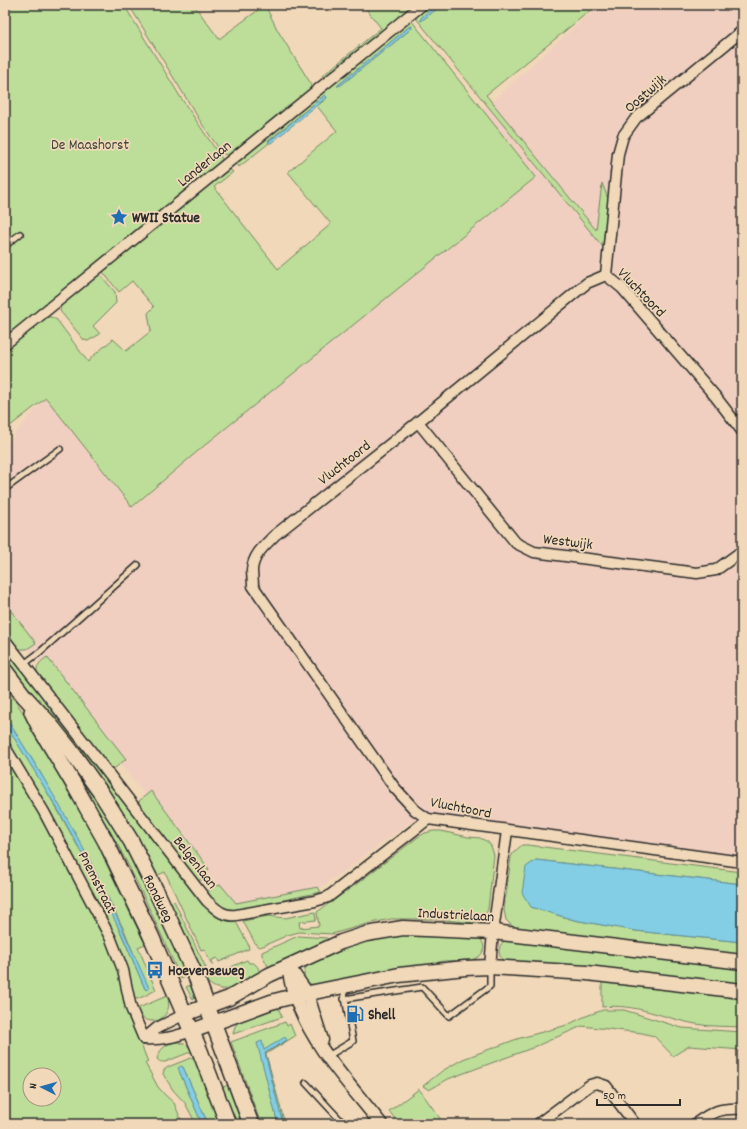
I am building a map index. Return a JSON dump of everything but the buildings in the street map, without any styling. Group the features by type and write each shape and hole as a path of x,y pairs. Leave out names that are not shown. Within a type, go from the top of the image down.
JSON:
{"main road":[{"name":"Rondweg","path":"5,671 24,696 48,722 71,751 101,793 131,841 158,895 196,979 214,1023 251,1124"},
{"name":"Rondweg","path":"24,696 40,728 106,842 151,936 192,1031 228,1124"},
{"name":"Industrielaan","path":"185,1014 228,998 288,966 341,942 366,934 403,928 493,932 742,962"},
{"path":"192,1031 271,1002 301,994 343,992 399,975 490,967 602,974 742,991"}],"street":[{"name":"Landerlaan","path":"5,344 422,5"},
{"name":"Oostwijk","path":"606,275 618,154 622,136 636,118 742,31"},
{"name":"Vluchtoord","path":"742,431 715,396 627,294 606,275 587,283 418,422 275,535 259,552 252,569 254,586 389,781 416,810 428,819 742,862"},
{"name":"Westwijk","path":"418,422 516,543 534,552 697,573 716,570 742,551"},
{"name":"Belgenlaan","path":"5,640 207,901 216,910 225,915 236,915 315,901 328,896 428,819"},
{"name":"Pnemstraat","path":"5,746 44,812 111,940 123,970 131,1008 144,1039"},
{"name":"Vluchtoord","path":"490,967 493,932 507,830"},
{"path":"288,966 301,994 314,1037 376,1122"},
{"path":"144,1039 157,1028 185,1014"},
{"path":"144,1039 160,1040 176,1037 192,1031"},
{"path":"538,1124 590,1085 597,1083 606,1086 635,1124"},
{"path":"695,1124 708,1114 726,1109 742,1109"}],"lane":[{"path":"5,246 20,234"},
{"path":"5,489 60,449"},
{"path":"24,664 40,652 138,565"},
{"path":"422,987 449,1016 490,986 490,967"},
{"path":"422,987 426,972"},
{"path":"328,1057 353,1041 343,992 422,987"},
{"path":"306,1083 344,1124"}],"shaded area":[{"path":"599,5 742,5 742,866 411,822 314,893 234,906 5,620 5,446 46,397 134,506 504,192 470,121"}],"green space":[{"name":"De Maashorst","path":"5,5 124,5 181,98 222,159 221,164 5,340"},
{"path":"129,5 194,5 219,39 265,5 278,31 311,84 310,92 231,157 222,153 202,124"},
{"path":"363,5 417,5 329,76 322,76 381,28"},
{"path":"427,5 436,5 421,18 421,21 442,5 597,5 486,95 596,230 602,183 608,199 603,247 415,17 415,14"},
{"path":"411,20 536,177 205,445 132,507 46,398 5,430 5,348 45,317 51,317 57,320 88,362 113,339 126,351 151,331 148,313 154,307 132,281 119,292 102,271 228,168 233,172 214,187 278,269 331,224 288,172 337,131 317,106 327,98 325,95 268,141 269,143 239,167 236,160","holes":["410,26 412,27 341,85 337,86"]},
{"path":"98,272 115,292 116,303 93,326 100,334 88,341 84,340 60,311 62,301"},
{"path":"5,603 36,643 27,649 20,649 16,647 5,633"},
{"path":"5,648 209,911 221,919 236,922 248,944 249,949 219,962 217,958 212,960 212,965 204,949 201,950 165,872 158,875 137,847 82,759 5,659"},
{"path":"47,657 126,759 115,768 110,768 37,674 39,664"},
{"path":"5,686 44,743 98,842 106,863 145,944 138,947 156,990 138,999 133,997 29,779 5,739 5,723 35,771 91,870 145,989 148,990 125,932 89,860 40,772 5,716"},
{"path":"37,713 131,849 190,975 181,979 145,899 121,851 91,799"},
{"path":"5,753 48,827 108,941 120,977 128,1012 148,1062 145,1063 158,1087 174,1103 183,1124 15,1124 5,1113"},
{"path":"151,791 209,869 202,880 197,880 139,805 139,801"},
{"path":"433,831 480,838 488,842 491,846 494,855 488,909 480,920 473,923 437,919 391,919 332,934 299,932 263,946 259,947 256,945 243,921 268,916 285,918 315,912 316,920 299,922 300,928 319,926 317,912 418,837"},
{"path":"522,845 742,872 742,884 536,860 531,907 574,920 636,931 742,942 742,956 514,928 506,920 504,910 511,857"},
{"path":"221,885 236,903 318,887 321,892 242,909 227,909 219,905 208,894 210,887"},
{"path":"174,901 206,968 198,971 183,943 171,902"},
{"path":"429,934 452,937 478,937 483,943 483,951 480,956 470,960 439,962 428,969 314,985 306,980 304,975 307,966 311,963 327,955 373,939 401,935"},
{"path":"298,936 327,938 328,940 269,968 262,955 262,952"},
{"path":"507,939 742,968 742,987 505,962 500,956 499,950 504,941"},
{"path":"247,960 249,963 256,965 260,973 239,985 225,989 218,988 211,985 204,979"},
{"path":"602,980 742,997 742,1027 702,1025 627,1007 602,1007"},
{"path":"193,984 197,997 194,999 186,987"},
{"path":"167,996 169,1003 168,1010 159,1020 151,1021 145,1019 136,1009"},
{"path":"277,1005 282,1017 233,1034 235,1026 242,1019"},
{"path":"603,1010 624,1010 682,1028 742,1032 742,1050 689,1046 673,1056 654,1036 642,1033 582,1026 532,1048 448,1079 429,1090 423,1086 442,1071 463,1059 517,1039 567,1025"},
{"path":"285,1022 287,1026 290,1024 295,1036 266,1054 285,1124 283,1124 265,1053 286,1041 285,1038 264,1050 258,1043 278,1124 261,1124 231,1042"},
{"path":"176,1042 186,1045 193,1051 165,1062 161,1062 157,1059 164,1047"},
{"path":"198,1055 224,1124 208,1124 183,1067 180,1073 202,1124 196,1124 185,1103 173,1090 163,1074 164,1070 168,1067"},
{"path":"228,1085 242,1124 232,1124 219,1089"},
{"path":"419,1089 444,1124 399,1124 389,1111"}],"water":[{"path":"436,5 442,5 421,21 420,20 423,16"},
{"path":"412,26 411,29 341,85 337,86 409,27"},
{"path":"325,95 327,97 271,143 268,142"},
{"path":"5,716 49,787 90,861 135,956 149,988 148,990 145,989 123,937 83,855 60,813 5,723"},
{"path":"536,860 742,884 742,942 636,931 574,920 531,907 522,893 526,867"},
{"path":"285,1037 287,1040 265,1053 283,1124 278,1124 257,1043 262,1041 264,1050"},
{"path":"181,1066 183,1067 208,1124 202,1124 178,1068"}],"place":[{"name":"WWII Statue","path":"119,217"},
{"name":"Hoevenseweg","path":"155,970"},
{"name":"Shell","path":"355,1014"}]}
